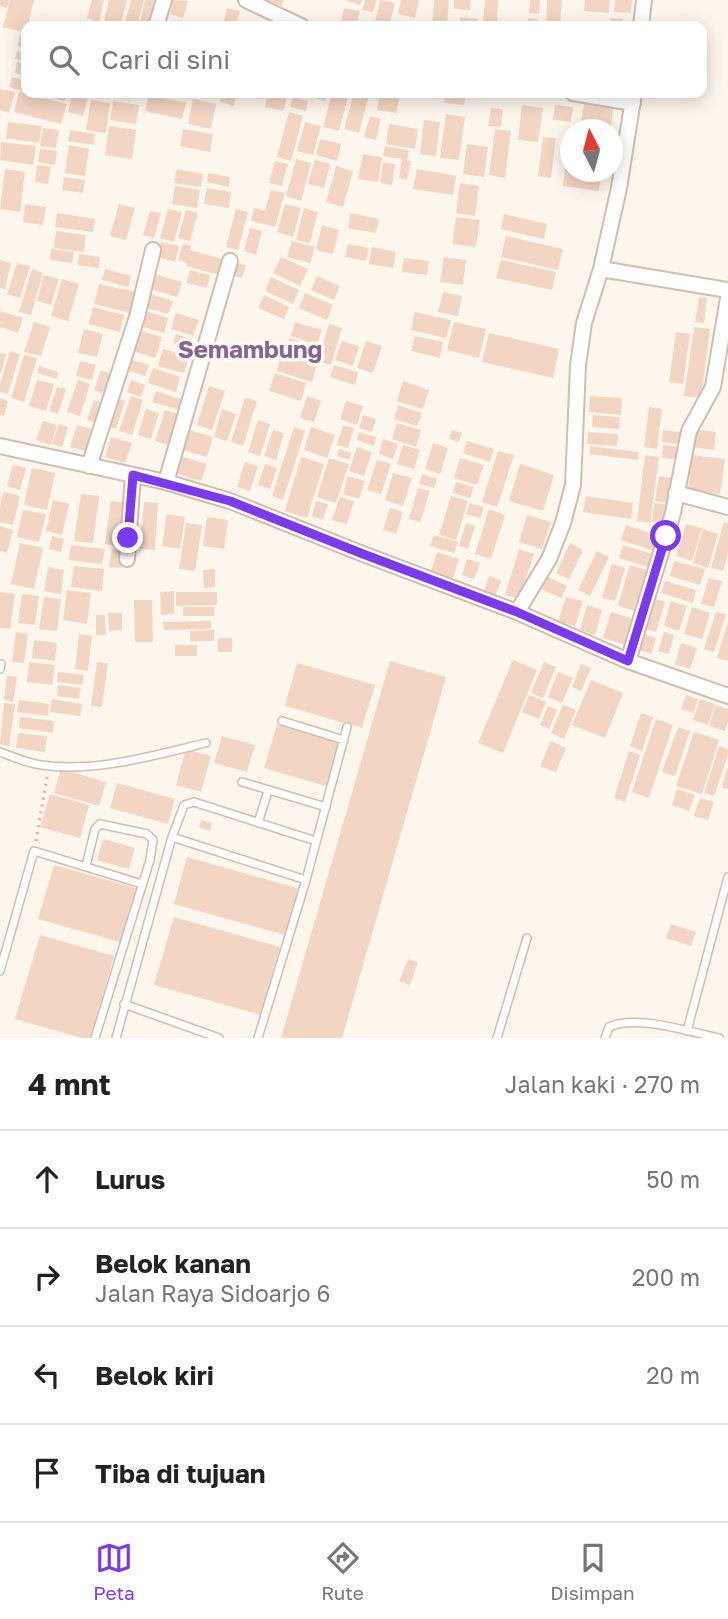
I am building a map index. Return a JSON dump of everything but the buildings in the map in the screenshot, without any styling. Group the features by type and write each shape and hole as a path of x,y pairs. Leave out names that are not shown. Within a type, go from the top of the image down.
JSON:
{"street":[{"path":"158,21 164,0"},
{"path":"247,0 291,21"},
{"path":"642,21 644,0"},
{"path":"517,612 549,559 563,523 573,485 578,365 584,324 601,269 619,188 625,99"},
{"path":"89,467 137,317 153,250"},
{"path":"166,482 230,261"},
{"path":"601,269 728,290"},
{"path":"628,661 673,513 689,431 713,387 728,298"},
{"path":"0,446 166,482 230,501 517,612 628,661 728,696"},
{"path":"127,559 133,475"},
{"path":"676,493 728,507"}],"lane":[{"path":"0,670 1,664"},
{"path":"282,720 344,740"},
{"path":"258,1038 306,880 347,727"},
{"path":"0,752 43,765 90,765 133,759 206,743"},
{"path":"242,782 326,807"},
{"path":"258,823 268,791"},
{"path":"116,1038 172,837 184,805 190,802 316,841"},
{"path":"86,866 95,829 99,825 114,825 152,837 154,844 95,1038"},
{"path":"172,837 306,880"},
{"path":"0,971 34,851 142,884"},
{"path":"687,1031 728,877"},
{"path":"497,1038 527,938"},
{"path":"124,1004 219,1038"},
{"path":"605,1038 609,1027 618,1022 635,1021 719,1038"}],"path":[{"path":"34,851 47,787 47,775 43,765"}],"district":[{"name":"Semambung","path":"250,350"}],"route":[{"path":"128,538 133,475 166,482 230,501 517,612 628,661 666,536"}]}
